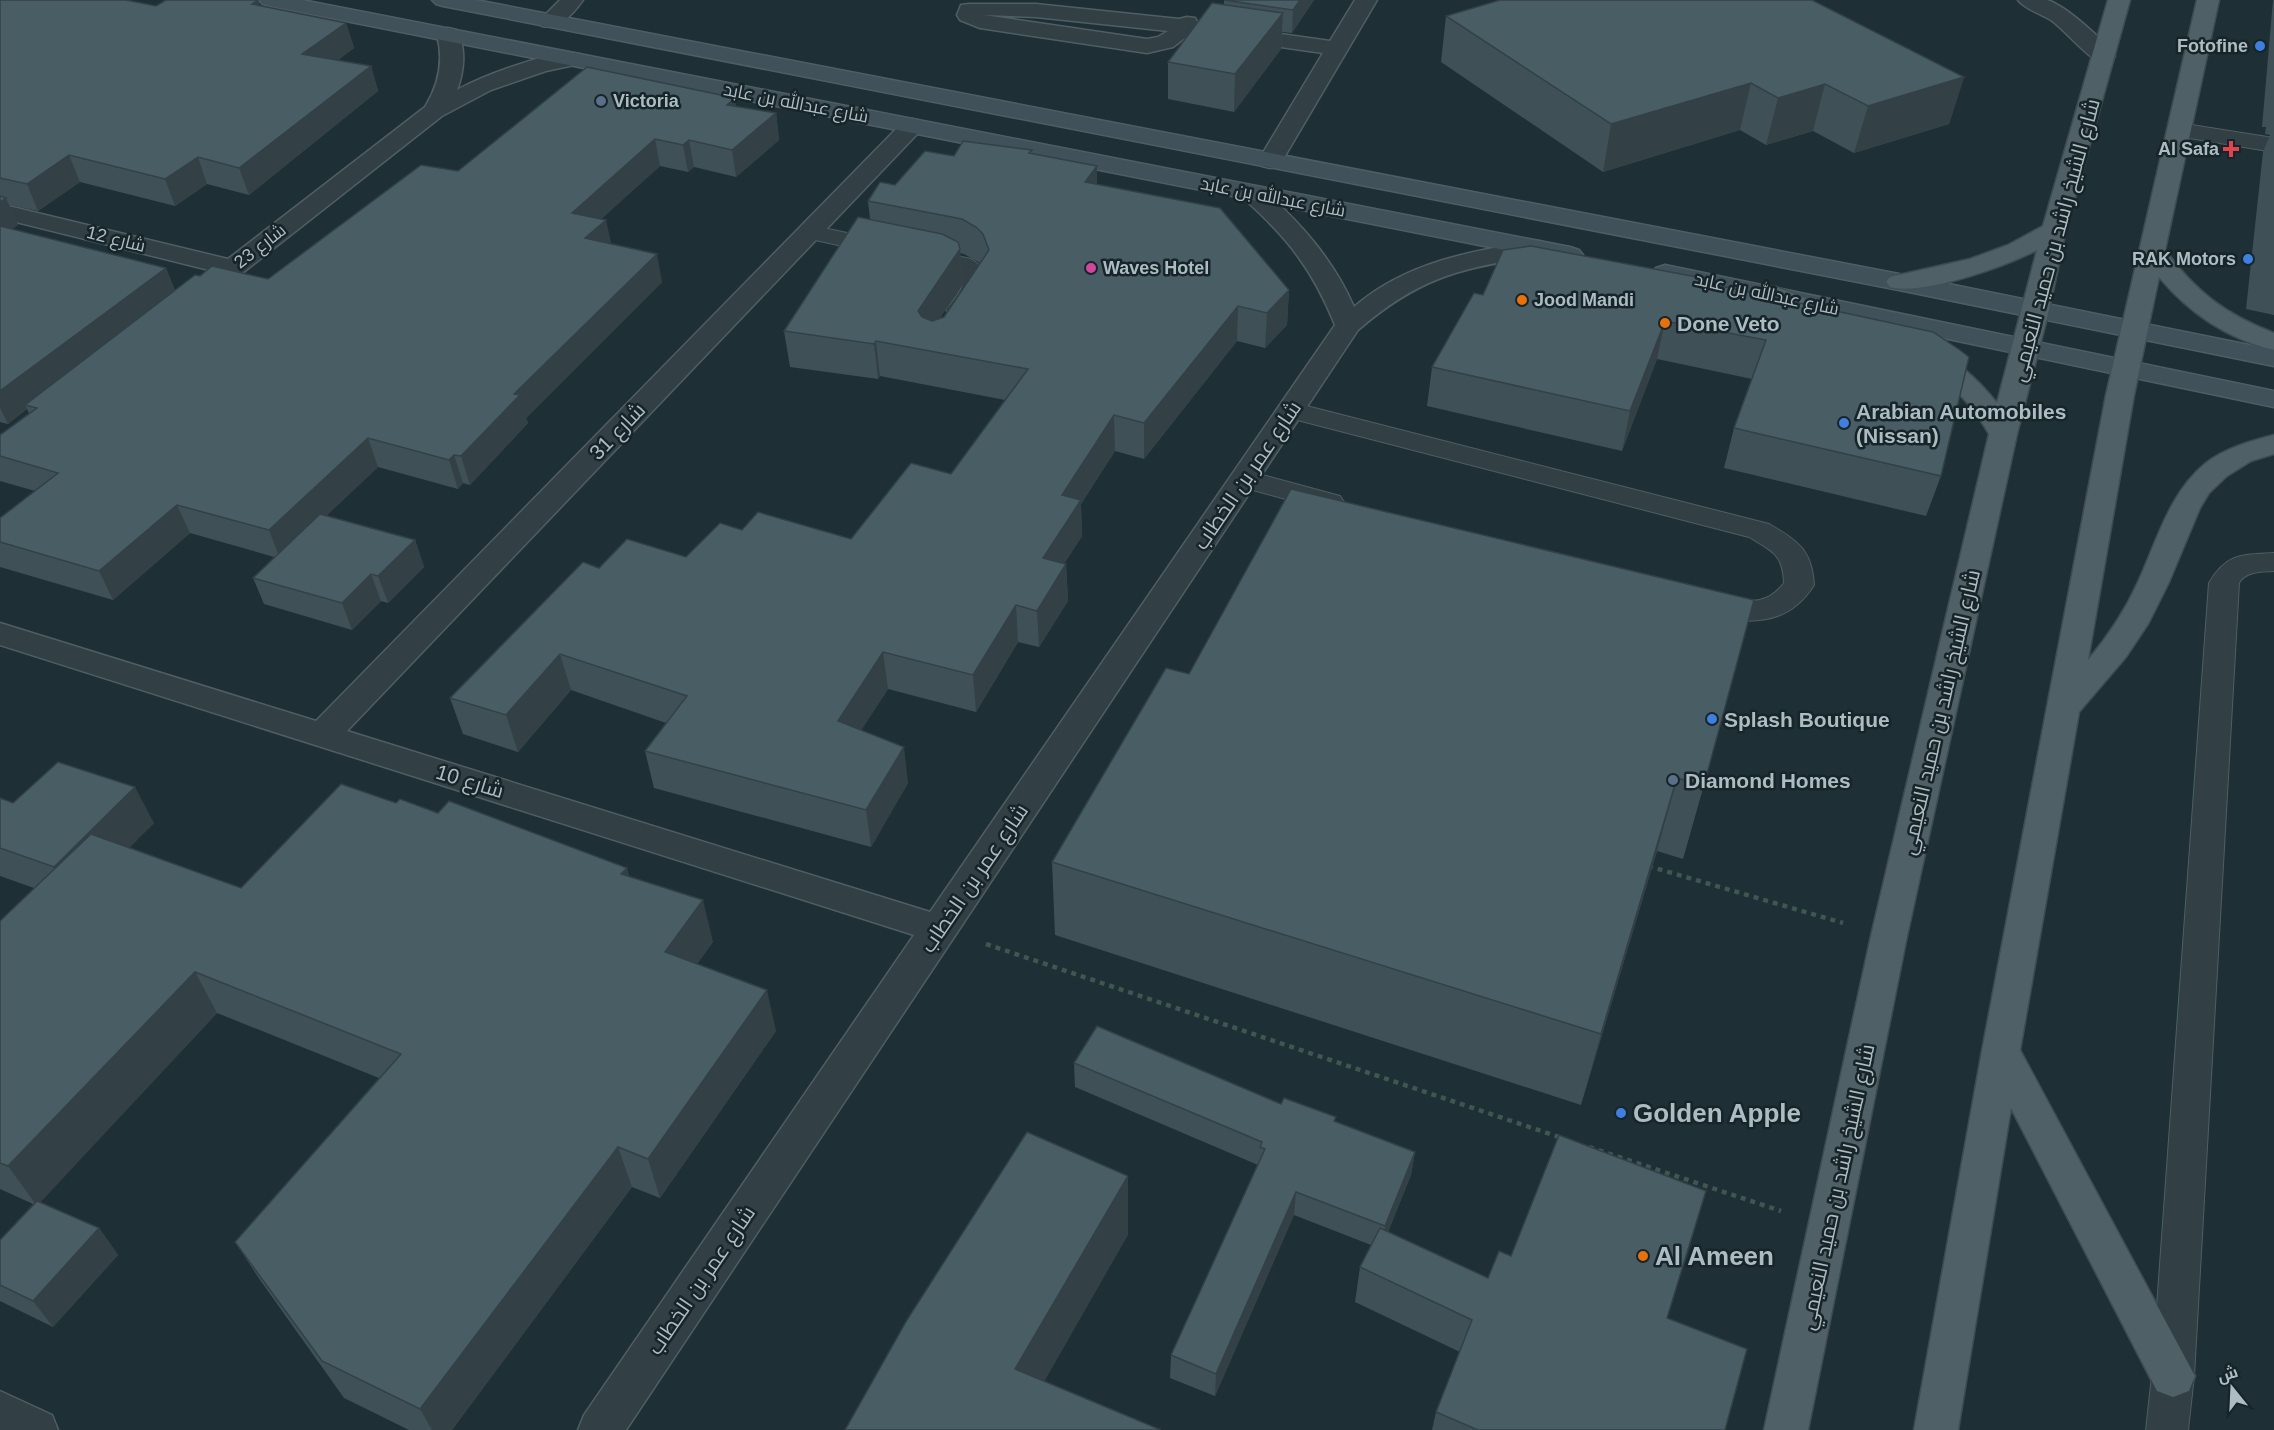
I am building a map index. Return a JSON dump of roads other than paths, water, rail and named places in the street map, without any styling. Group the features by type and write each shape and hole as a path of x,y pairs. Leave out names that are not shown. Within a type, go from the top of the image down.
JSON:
{"main road":[{"name":"شارع عبدالله بن عابد","path":"270,0 334,7 448,35 1595,260"},
{"name":"شارع عبدالله بن عابد","path":"443,0 1899,282 2274,358"},
{"name":"شارع الشيخ راشد بن حميد النعيمي","path":"1786,1430 1830,1228 1889,936 2003,434 2036,310 2054,230 2119,0"},
{"path":"1936,1430 2001,1051 2125,370 2208,0"},
{"path":"707,86 722,84 742,72 742,64 735,58"},
{"path":"1899,282 1972,268 2022,249 2054,230"},
{"path":"2153,251 2176,284 2193,300 2216,317 2274,342"},
{"name":"شارع عبدالله بن عابد","path":"1640,269 1776,295 2125,370 2274,399"},
{"path":"1776,295 1936,363 1978,396 1993,414 2003,434"},
{"path":"2064,708 2107,658 2140,610 2191,495 2208,474 2233,458 2274,444"},
{"path":"2001,1051 2174,1376"}],"street":[{"path":"550,21 572,0"},
{"path":"1270,161 1366,0"},
{"path":"2029,0 2069,22 2104,56"},
{"path":"1187,23 1176,38 1159,45 1136,46 980,22 968,15 969,10 975,6 994,4 1105,4 1187,23 1337,49"},
{"path":"1079,37 1105,4"},
{"name":"شارع 23","path":"434,111 447,87 453,64 448,35"},
{"name":"شارع 23","path":"177,311 434,111 483,85 540,66 571,59"},
{"name":"شارع 31","path":"323,735 912,126"},
{"path":"1252,193 1302,240 1322,267 1337,295 1348,325"},
{"name":"شارع 12","path":"0,211 232,267"},
{"name":"شارع عمر بن الخطاب","path":"600,1430 1348,325 1374,301 1408,281 1447,265 1491,255 1539,249"},
{"name":"شارع 10","path":"0,634 939,928"},
{"path":"0,1412 36,1430"}],"lane":[{"path":"2180,130 2274,145"},
{"path":"809,232 950,260 971,269 976,276 977,284 947,328"},
{"path":"1291,410 1759,530 1784,545 1798,565 1799,585 1785,601 1759,610 1727,611 1684,598"},
{"path":"1244,479 1357,510"},
{"path":"2167,1430 2174,1376 2224,583 2230,571 2246,564 2274,562"}],"place":[{"name":"Fotofine","path":"2260,46"},
{"name":"Victoria","path":"601,101"},
{"name":"Al Safa","path":"2231,149"},
{"name":"RAK Motors","path":"2248,259"},
{"name":"Waves Hotel","path":"1091,268"},
{"name":"Jood Mandi","path":"1522,300"},
{"name":"Done Veto","path":"1665,323"},
{"name":"Arabian Automobiles (Nissan)","path":"1844,423"},
{"name":"Splash Boutique","path":"1712,719"},
{"name":"Diamond Homes","path":"1673,780"},
{"name":"Golden Apple","path":"1621,1113"},
{"name":"Al Ameen","path":"1643,1256"}]}
